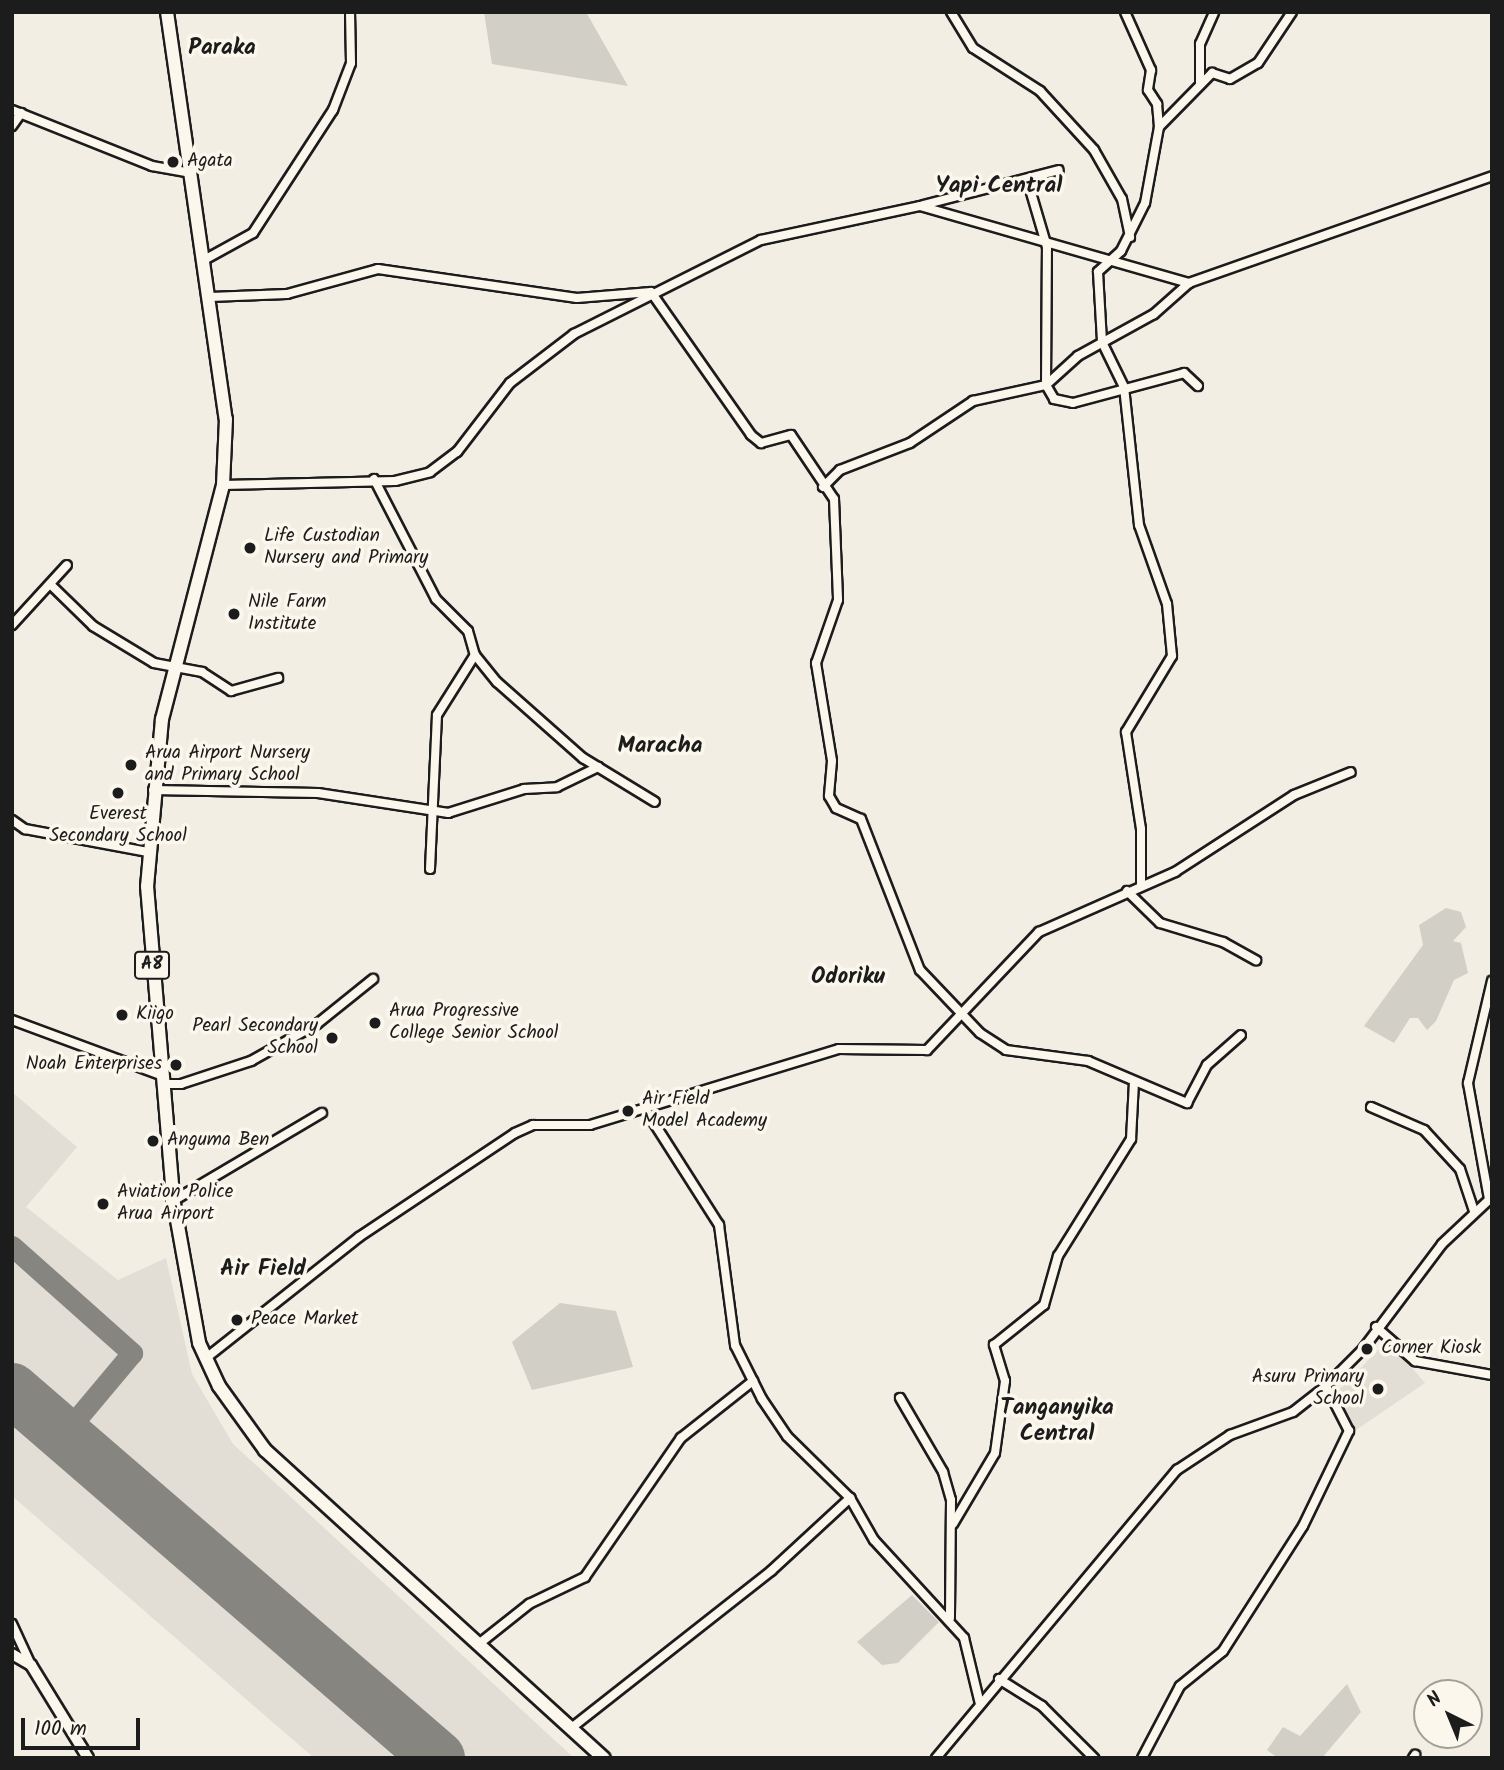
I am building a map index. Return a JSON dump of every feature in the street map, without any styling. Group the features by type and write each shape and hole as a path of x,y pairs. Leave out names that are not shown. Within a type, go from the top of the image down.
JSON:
{"main road":[{"name":"A8","path":"167,12 226,419 223,485 173,670 153,790 148,852 161,1079 173,1201 205,1359 265,1450 574,1726 604,1758"}],"street":[{"path":"204,260 248,239 333,110 351,63 351,12"},
{"path":"951,12 973,48 1040,91 1094,150 1122,199 1130,237"},
{"path":"1125,12 1151,70 1148,90 1157,104 1159,128 1153,183 1130,237 1098,277 1102,342 1124,390 1139,525 1167,604 1172,656 1126,732 1141,829 1141,884"},
{"path":"1200,84 1199,44 1214,12"},
{"path":"1159,128 1200,84 1215,72 1230,79 1258,63 1292,12"},
{"path":"12,126 16,112 152,166 191,173"},
{"path":"223,485 418,477 439,466 510,383 574,334 651,292 761,240 920,206 1059,170"},
{"path":"823,487 840,470 910,443 973,401 1046,385 1102,342 1154,314 1189,283 1492,176"},
{"path":"1027,179 1047,247 1046,385 1054,399 1073,403 1184,373 1198,386"},
{"path":"920,206 1047,247 1189,283"},
{"path":"210,297 287,294 378,269 577,298 651,292"},
{"path":"651,292 751,435 761,443 787,432 823,487 834,499 839,525 836,613 818,641 816,663 832,761 830,801 861,819 907,950 962,1014 1006,1050 1074,1057 1189,1103 1207,1065 1241,1035"},
{"path":"374,480 436,599 468,631 475,655 523,708 598,767 654,802"},
{"path":"12,625 67,565"},
{"path":"51,585 122,647 173,670 202,672 231,691 278,678"},
{"path":"430,869 437,715 475,655"},
{"path":"153,790 318,793 431,812 462,811 524,789 556,788 598,767"},
{"path":"205,1359 359,1237 515,1133 533,1125 590,1125 839,1049 927,1050 1039,932 1204,855 1294,795 1351,772"},
{"path":"12,820 24,829 148,852"},
{"path":"1127,891 1160,923 1223,942 1256,960"},
{"path":"12,1020 161,1079 181,1084 251,1061 317,1024 373,979"},
{"path":"936,1758 999,1679 1186,1462 1230,1435 1293,1412 1326,1386 1474,1211 1490,1198 1468,1083 1492,981"},
{"path":"953,1524 995,1453 1005,1381 994,1345 1044,1305 1058,1256 1131,1139 1134,1082"},
{"path":"1371,1107 1424,1130 1460,1169 1474,1211"},
{"path":"645,1109 719,1225 726,1306 753,1381 787,1437 850,1498 874,1540 950,1618 970,1656 980,1704"},
{"path":"173,1201 321,1113"},
{"path":"1376,1327 1415,1361 1492,1375"},
{"path":"480,1643 529,1604 585,1577 681,1438 753,1381"},
{"path":"1142,1758 1180,1686 1223,1651 1303,1526 1349,1431 1326,1386"},
{"path":"900,1398 943,1472 953,1524 950,1618"},
{"path":"574,1726 771,1571 850,1498"},
{"path":"12,1624 31,1665 88,1758"},
{"path":"12,1654 31,1665"},
{"path":"999,1679 1042,1706 1094,1758"}],"shaded area":[{"path":"484,12 586,12 628,86 492,64"},
{"path":"1446,908 1461,912 1466,927 1453,941 1461,943 1468,973 1454,980 1436,1021 1427,1030 1418,1018 1410,1018 1394,1043 1364,1026 1423,945 1419,925"},
{"path":"12,1092 77,1147 26,1207 118,1280 166,1258 192,1374 233,1444 574,1758 314,1758 12,1496"},
{"path":"560,1303 616,1311 633,1367 532,1390 512,1342"},
{"name":"Asuru Primary School","path":"1388,1340 1425,1383 1356,1430 1335,1394"},
{"path":"912,1595 939,1622 898,1663 882,1665 857,1642"},
{"path":"1347,1684 1361,1712 1322,1758 1278,1758 1267,1750 1283,1727 1300,1736"}],"taxiway":[{"path":"12,1246 132,1353 64,1434"}],"runway":[{"path":"12,1390 438,1758"}],"place":[{"name":"Agata","path":"173,162"},
{"name":"Life Custodian Nursery and Primary","path":"250,548"},
{"name":"Nile Farm Institute","path":"234,614"},
{"name":"Arua Airport Nursery and Primary School","path":"131,765"},
{"name":"Everest Secondary School","path":"118,793"},
{"name":"Kiigo","path":"122,1015"},
{"name":"Arua Progressive College Senior School","path":"375,1023"},
{"name":"Pearl Secondary School","path":"332,1038"},
{"name":"Noah Enterprises","path":"176,1065"},
{"name":"Air Field Model Academy","path":"628,1111"},
{"name":"Anguma Ben","path":"153,1141"},
{"name":"Aviation Police Arua Airport","path":"103,1204"},
{"name":"Peace Market","path":"237,1320"},
{"name":"Corner Kiosk","path":"1367,1349"},
{"name":"Asuru Primary School","path":"1378,1389"}],"district":[{"name":"Paraka","path":"222,48"},
{"name":"Yapi Central","path":"999,186"},
{"name":"Maracha","path":"660,746"},
{"name":"Odoriku","path":"848,977"},
{"name":"Air Field","path":"263,1269"},
{"name":"Tanganyika Central","path":"1057,1421"}]}
